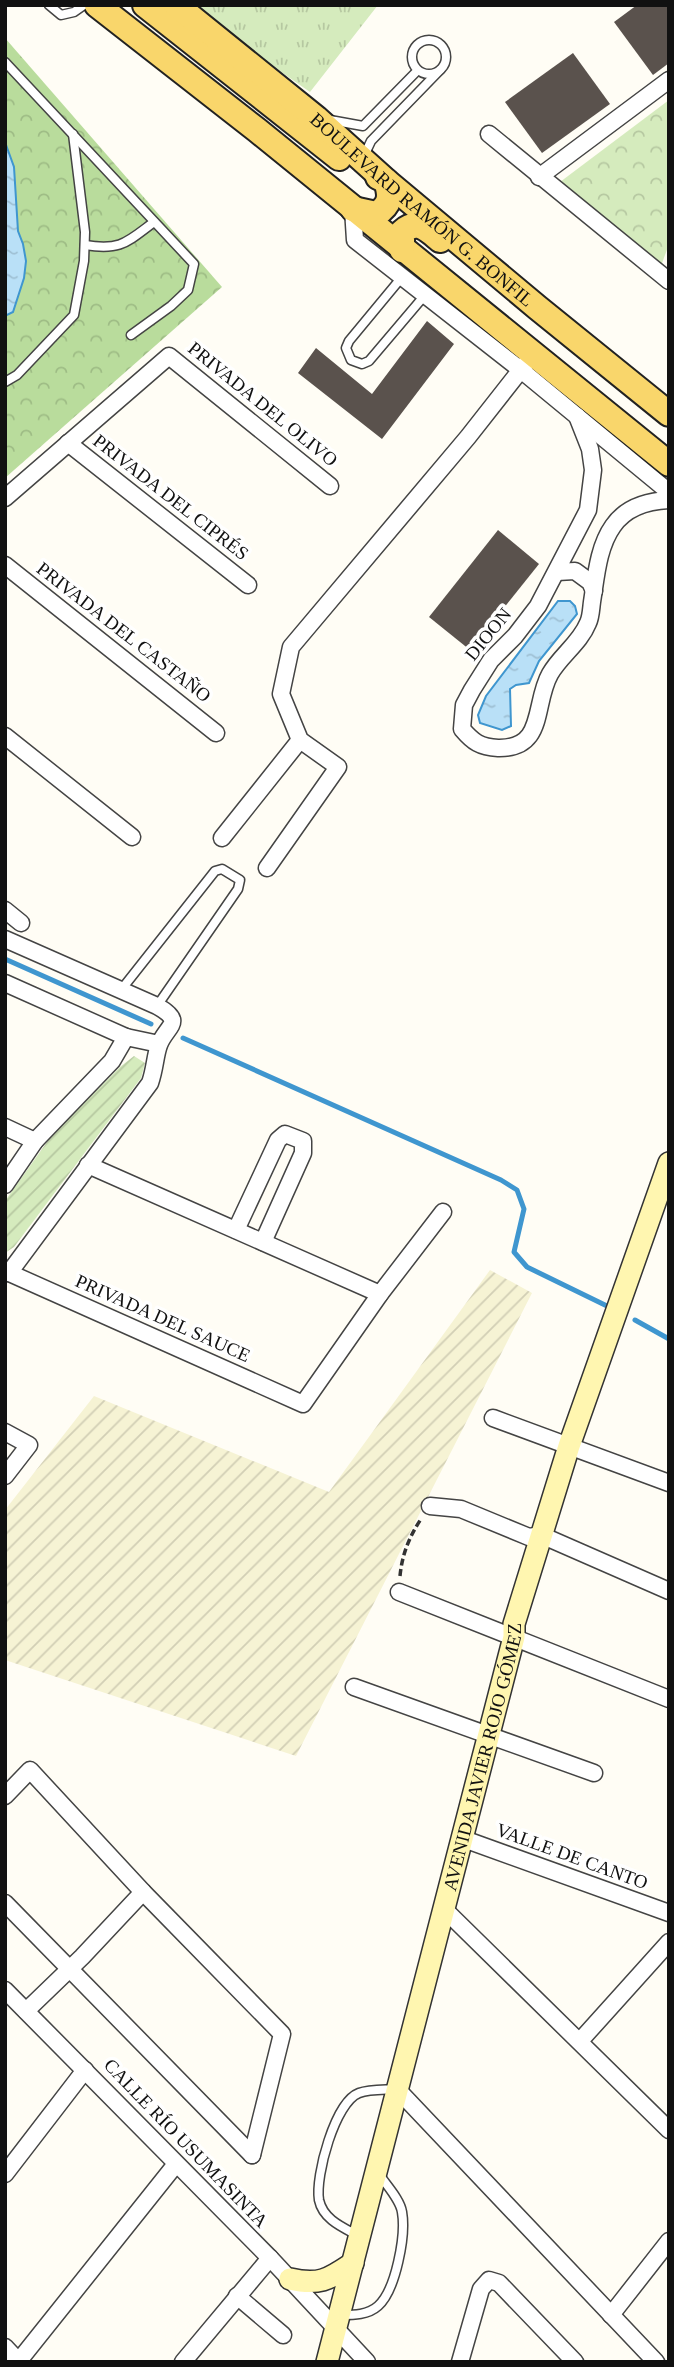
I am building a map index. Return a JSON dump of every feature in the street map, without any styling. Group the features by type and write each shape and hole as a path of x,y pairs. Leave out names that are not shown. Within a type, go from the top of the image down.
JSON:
{"main road":[{"name":"BOULEVARD RAMÓN G. BONFIL","path":"97,5 353,209 528,362 669,464"},
{"path":"145,5 336,157 386,181 391,195 386,208 376,214 353,209"},
{"name":"BOULEVARD RAMÓN G. BONFIL","path":"176,5 316,118 367,150 386,181 538,309 669,414"},
{"path":"402,250 402,232 408,226 424,226 500,288 538,309"}],"street":[{"path":"539,177 669,80"},
{"path":"488,134 669,281"},
{"name":"BOULEVARD RAMÓN G. BONFIL","path":"353,209 355,240 425,295 528,362 577,416 669,492"},
{"name":"PRIVADA DEL OLIVO","path":"68,443 169,356 330,486"},
{"path":"267,868 338,767 300,740 281,694 291,647 528,362"},
{"name":"DIOON","path":"577,416 590,449 593,470 588,510 538,606 515,636 491,660 464,705 462,729 472,742 486,747 508,748 526,741 537,724 543,686 553,668 588,624 600,556 613,525"},
{"path":"5,498 68,443"},
{"name":"PRIVADA DEL CIPRÉS","path":"68,443 248,585"},
{"path":"588,510 613,525 636,506 669,500"},
{"name":"PRIVADA DEL CASTAÑO","path":"5,565 216,733"},
{"path":"557,572 575,571 590,582 594,591"},
{"path":"5,736 132,837"},
{"path":"222,838 300,740"},
{"path":"5,910 21,923"},
{"path":"5,939 157,1006 172,1018 172,1027 159,1044 157,1064 150,1083 7,1272"},
{"path":"5,983 127,1037 159,1044"},
{"path":"5,1185 35,1141 112,1061 127,1037"},
{"path":"5,1128 35,1141"},
{"path":"236,1230 278,1140 285,1134 293,1136 303,1141 303,1153 263,1242"},
{"name":"AVENIDA JAVIER ROJO GÓMEZ","path":"327,2362 514,1637 514,1625 569,1446 669,1163"},
{"path":"88,1165 380,1294 443,1212"},
{"name":"PRIVADA DEL SAUCE","path":"7,1272 303,1404 380,1294"},
{"path":"493,1418 669,1483"},
{"path":"5,1432 29,1445 5,1476"},
{"path":"430,1506 461,1509 529,1537 541,1535 669,1591"},
{"path":"399,1592 669,1699"},
{"path":"354,1687 594,1773"},
{"path":"5,1796 30,1770 143,1892 282,2034 252,2155 5,1903"},
{"name":"VALLE DE CANTO","path":"461,1838 669,1913"},
{"path":"26,2011 143,1892"},
{"path":"443,1908 669,2130"},
{"path":"580,2041 669,1942"},
{"name":"CALLE RÍO USUMASINTA","path":"5,1990 270,2259 336,2322 367,2362"},
{"path":"5,2174 85,2070"},
{"path":"397,2089 656,2362"},
{"path":"5,2347 18,2362 176,2164"},
{"path":"611,2315 669,2241"},
{"path":"183,2362 270,2259"},
{"path":"290,2279 310,2284 330,2278 353,2263"},
{"path":"460,2362 481,2289 489,2280 499,2283 575,2362"},
{"path":"236,2297 283,2335"}],"lane":[{"path":"49,5 61,15 74,12 84,5"},
{"path":"367,150 440,70 446,60 444,48 435,40 422,40 413,48 411,60 417,71 429,75 440,70"},
{"path":"5,62 194,264 188,290 131,335"},
{"path":"363,126 417,71"},
{"path":"316,118 363,126"},
{"path":"363,126 367,150"},
{"path":"5,382 17,375 74,315 85,232 73,134"},
{"path":"85,245 99,247 125,244 154,222"},
{"path":"402,276 349,341 346,348 351,360 362,364 369,361 425,295"},
{"path":"121,990 215,871 222,869 240,880 238,889 157,1006"},
{"path":"360,2237 330,2221 319,2201 321,2165 341,2108 358,2093 397,2089"},
{"path":"336,2322 363,2314 378,2306 392,2283 403,2237 402,2209 376,2170"}],"path":[{"path":"399,1592 401,1561 411,1533 430,1506"}],"shaded area":[{"path":"490,1270 532,1293 296,1756 5,1660 5,1510 94,1396 329,1492"}],"green space":[{"path":"187,5 378,5 310,92 254,53 224,41"},
{"path":"5,38 222,287 5,478"},
{"path":"669,100 669,244 661,266 560,182"},
{"path":"134,1056 145,1063 141,1078 14,1247 5,1253 5,1201 52,1135"}],"water":[{"path":"5,142 14,167 18,231 26,261 24,278 13,312 5,316"},
{"path":"558,601 570,601 577,614 539,661 529,683 510,689 511,726 502,730 480,723 478,715 486,696"}],"building":[{"path":"637,5 669,5 669,63 653,75 614,22"},
{"path":"573,53 610,104 542,153 505,102"},
{"path":"427,321 454,344 382,439 298,373 316,348 372,394"},
{"path":"498,530 539,564 470,650 429,617"}],"waterway":[{"path":"5,959 151,1024"},
{"path":"183,1038 501,1180 517,1190 524,1209 514,1252 527,1267 607,1306"},
{"path":"635,1320 669,1339"}]}
